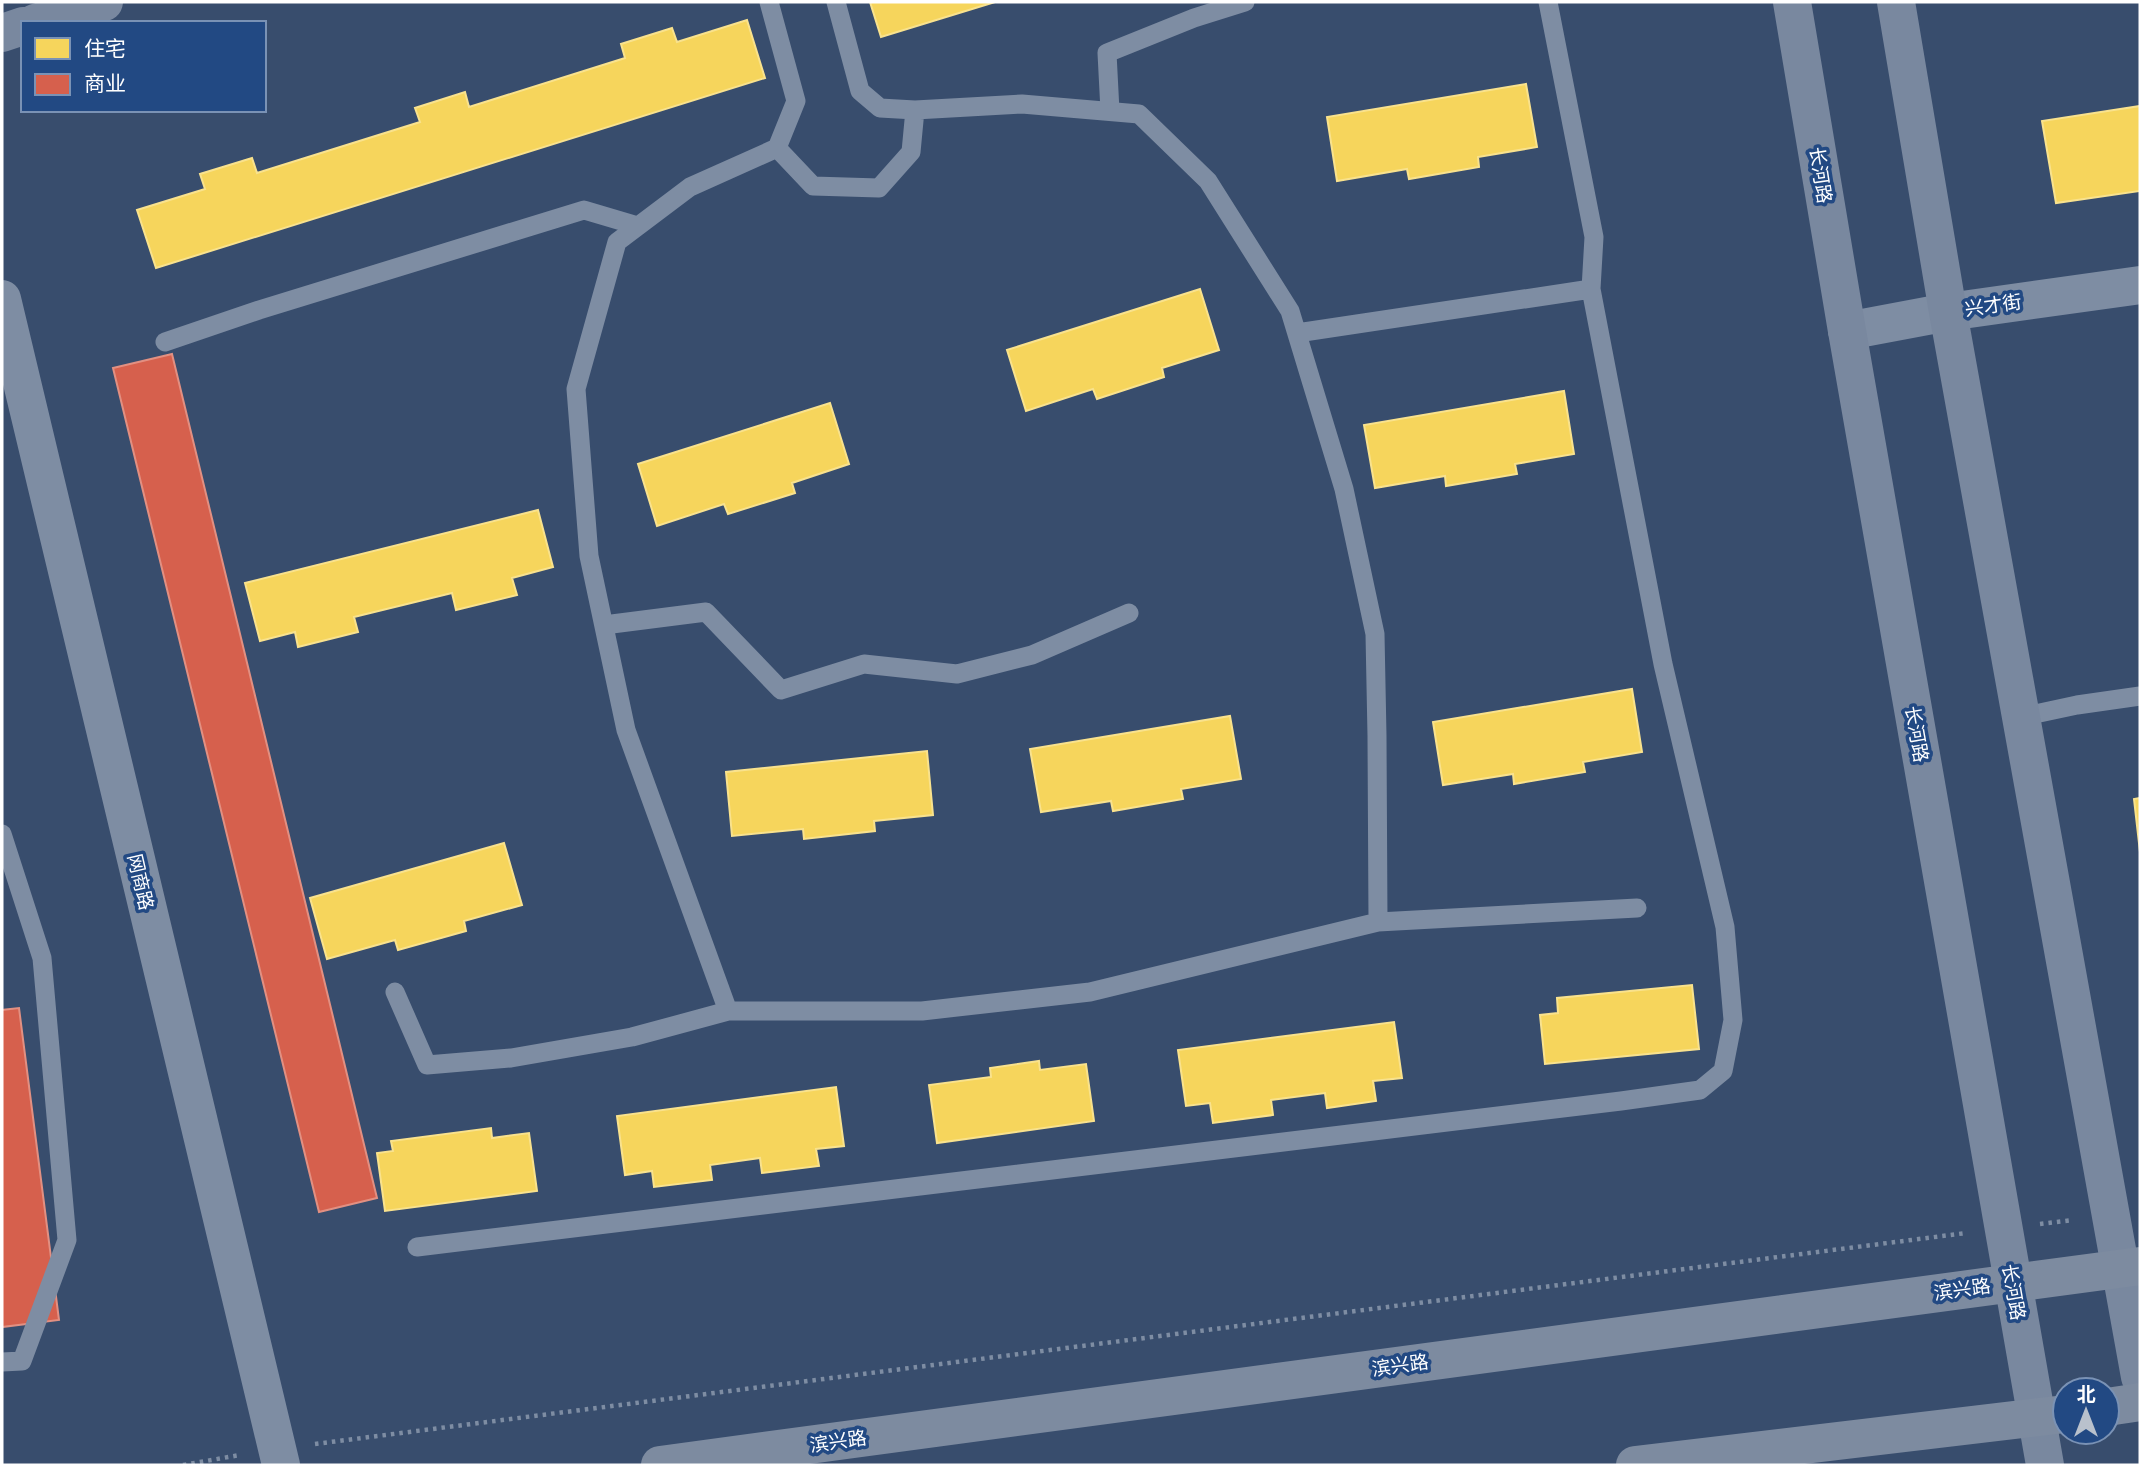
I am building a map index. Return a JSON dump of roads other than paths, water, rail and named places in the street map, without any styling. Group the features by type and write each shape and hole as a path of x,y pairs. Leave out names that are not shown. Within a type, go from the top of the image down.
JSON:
{"main road":[{"path":"42,21 104,2"},
{"name":"长河路","path":"1792,2 2012,1282 2051,1417 2045,1465"},
{"path":"1896,2 1948,312 2110,1215 2130,1267 2140,1377"},
{"path":"2,33 21,27"},
{"name":"滨兴路","path":"660,1465 2130,1267"},
{"path":"2121,1405 2140,1402"},
{"path":"1635,1465 2051,1417"}],"street":[{"name":"兴才街","path":"1847,331 1948,312 2140,285"},
{"name":"网商路","path":"2,299 279,1457"}],"lane":[{"path":"728,1011 626,730 589,556 576,389 617,242 690,187 777,148 796,101 769,2"},
{"path":"836,2 860,91 880,108 915,110 1022,104 1139,114 1208,181 1290,311 1344,489 1375,634 1378,922"},
{"path":"1110,111 1107,53 1194,18 1245,2"},
{"path":"417,1247 1621,1101 1700,1090 1723,1072 1733,1020 1725,927 1663,664 1591,289 1594,237 1548,2"},
{"path":"777,148 813,186 879,188 911,152 915,110"},
{"path":"165,342 259,310 584,210 638,226"},
{"path":"1297,333 1591,289"},
{"path":"604,625 706,612 781,690 864,664 957,674 1032,655 1129,613"},
{"path":"2021,717 2140,696"},
{"path":"2,834 42,958 68,1240 22,1361 2,1362"},
{"path":"395,992 427,1065 511,1058 632,1037 728,1011 922,1011 1090,992 1378,922 1637,908"}]}
